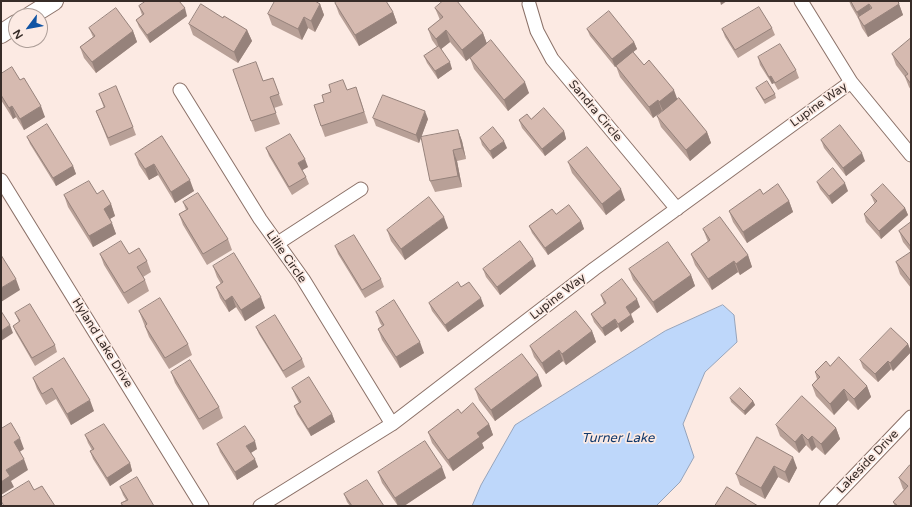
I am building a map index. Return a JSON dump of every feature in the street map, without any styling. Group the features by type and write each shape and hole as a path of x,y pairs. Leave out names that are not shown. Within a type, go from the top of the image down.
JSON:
{"main road":[{"path":"43,8 54,1"}],"street":[{"path":"800,1 851,82 911,154"},
{"name":"Sandra Circle","path":"529,4 536,31 552,59 677,209"},
{"name":"Lupine Way","path":"260,506 363,444 392,424 594,269 851,82"},
{"name":"Lillie Circle","path":"180,90 260,220 303,278 392,424"},
{"name":"Hyland Lake Drive","path":"1,180 202,506"},
{"path":"278,243 362,190"},
{"name":"Lakeside Drive","path":"826,506 911,417"}],"water":[{"name":"Turner Lake","path":"723,305 734,315 737,342 705,372 683,424 694,457 680,482 656,506 472,506 481,485 515,425 665,331"}],"building":[{"path":"146,1 179,1 185,8 147,35 136,20 144,14 139,6"},
{"path":"275,1 315,1 320,4 311,21 304,17 298,29 268,14"},
{"path":"338,1 386,1 393,12 355,35 335,3"},
{"path":"443,1 457,1 483,33 462,50 446,30 436,39 428,29 443,17 435,8"},
{"path":"851,1 898,1 899,4 864,26 858,17 872,8 869,4 857,12"},
{"path":"201,4 223,18 224,16 247,30 234,52 189,24"},
{"path":"759,7 772,28 735,50 722,29"},
{"path":"116,8 133,31 92,62 80,47 95,36 89,28"},
{"path":"609,11 634,42 612,59 587,29"},
{"path":"911,38 911,84 905,76 908,74 892,54"},
{"path":"491,40 525,82 504,100 470,58"},
{"path":"780,44 796,70 775,83 771,76 769,77 758,57"},
{"path":"439,46 450,62 435,71 424,56"},
{"path":"633,52 644,65 649,60 674,90 659,102 658,100 649,107 616,66"},
{"path":"256,62 263,81 273,78 279,94 270,97 276,113 251,121 233,70"},
{"path":"12,67 20,80 24,78 41,106 20,119 12,106 9,108 1,95 1,74"},
{"path":"343,80 347,90 356,87 364,112 321,126 314,105 324,102 322,95 331,92 329,85"},
{"path":"767,81 775,94 764,100 756,88"},
{"path":"116,86 133,127 108,138 96,111 105,107 99,94"},
{"path":"383,95 425,111 416,135 373,118"},
{"path":"679,98 707,132 686,150 657,116"},
{"path":"544,108 564,131 542,149 519,120 527,114 531,119"},
{"path":"47,124 73,166 53,178 27,137"},
{"path":"840,125 862,153 843,168 821,140"},
{"path":"493,127 504,141 490,151 480,138"},
{"path":"458,130 462,148 453,150 458,176 430,181 421,137"},
{"path":"290,134 305,159 298,163 306,177 289,187 266,148"},
{"path":"162,136 190,180 171,192 154,164 145,169 135,154"},
{"path":"587,147 621,189 602,204 568,162"},
{"path":"833,168 845,183 829,196 817,182"},
{"path":"89,181 97,194 103,190 111,204 104,209 112,223 89,236 64,195"},
{"path":"778,184 789,201 743,232 729,211 760,189 763,194"},
{"path":"883,184 905,208 879,231 864,214 877,201 871,195"},
{"path":"198,193 228,239 203,254 179,214 188,209 183,202"},
{"path":"429,197 444,217 401,249 387,230"},
{"path":"569,205 581,221 545,248 529,226 552,209 556,214"},
{"path":"720,217 748,255 736,264 734,261 708,279 691,254 710,240 703,229"},
{"path":"911,222 911,247 899,231"},
{"path":"354,235 381,279 362,290 335,246"},
{"path":"121,241 129,254 139,248 147,261 137,267 145,280 124,293 100,254"},
{"path":"520,241 533,259 497,287 483,269"},
{"path":"668,242 691,275 653,302 629,269"},
{"path":"911,252 911,279 910,280 896,262"},
{"path":"234,253 261,297 241,310 232,296 225,301 216,287 223,282 213,266"},
{"path":"1,255 16,279 1,288"},
{"path":"622,279 637,299 626,307 631,315 618,324 615,319 602,328 591,314 606,303 601,295"},
{"path":"458,282 461,287 469,282 481,298 445,325 429,303"},
{"path":"160,298 188,344 165,358 145,326 147,324 139,311"},
{"path":"394,300 420,342 396,357 378,329 384,325 376,312"},
{"path":"30,304 55,345 32,358 13,326 20,321 15,313"},
{"path":"1,311 10,325 1,331"},
{"path":"576,311 592,331 562,354 559,350 542,363 530,346"},
{"path":"275,315 302,359 283,371 256,327"},
{"path":"891,328 908,344 890,363 888,361 875,374 860,360"},
{"path":"522,354 538,375 491,410 475,389"},
{"path":"839,357 867,386 854,399 844,389 830,404 812,385 820,377 815,372 826,361 830,366"},
{"path":"64,358 90,400 67,414 52,388 42,394 33,378"},
{"path":"190,360 219,407 199,419 171,372"},
{"path":"309,377 332,414 308,429 294,406 301,402 292,388"},
{"path":"740,388 753,401 744,411 730,398"},
{"path":"802,396 836,428 821,444 812,436 808,440 802,434 795,442 776,425"},
{"path":"473,403 489,424 477,433 480,437 448,460 428,432 458,409 461,413"},
{"path":"11,423 20,438 14,442 24,459 6,470 10,476 1,482 1,429"},
{"path":"104,424 130,463 107,478 90,451 94,449 85,435"},
{"path":"245,426 255,441 246,446 255,459 235,472 217,444"},
{"path":"757,437 793,457 785,472 774,466 761,488 736,474"},
{"path":"425,441 442,467 395,498 378,472"},
{"path":"910,465 911,506 898,506 893,502 908,486 899,478"},
{"path":"137,477 154,506 123,506 121,503 128,500 120,487"},
{"path":"367,480 384,506 352,506 344,494"},
{"path":"29,481 34,490 42,486 55,506 4,506 1,498"},
{"path":"727,487 758,506 715,506"}]}
